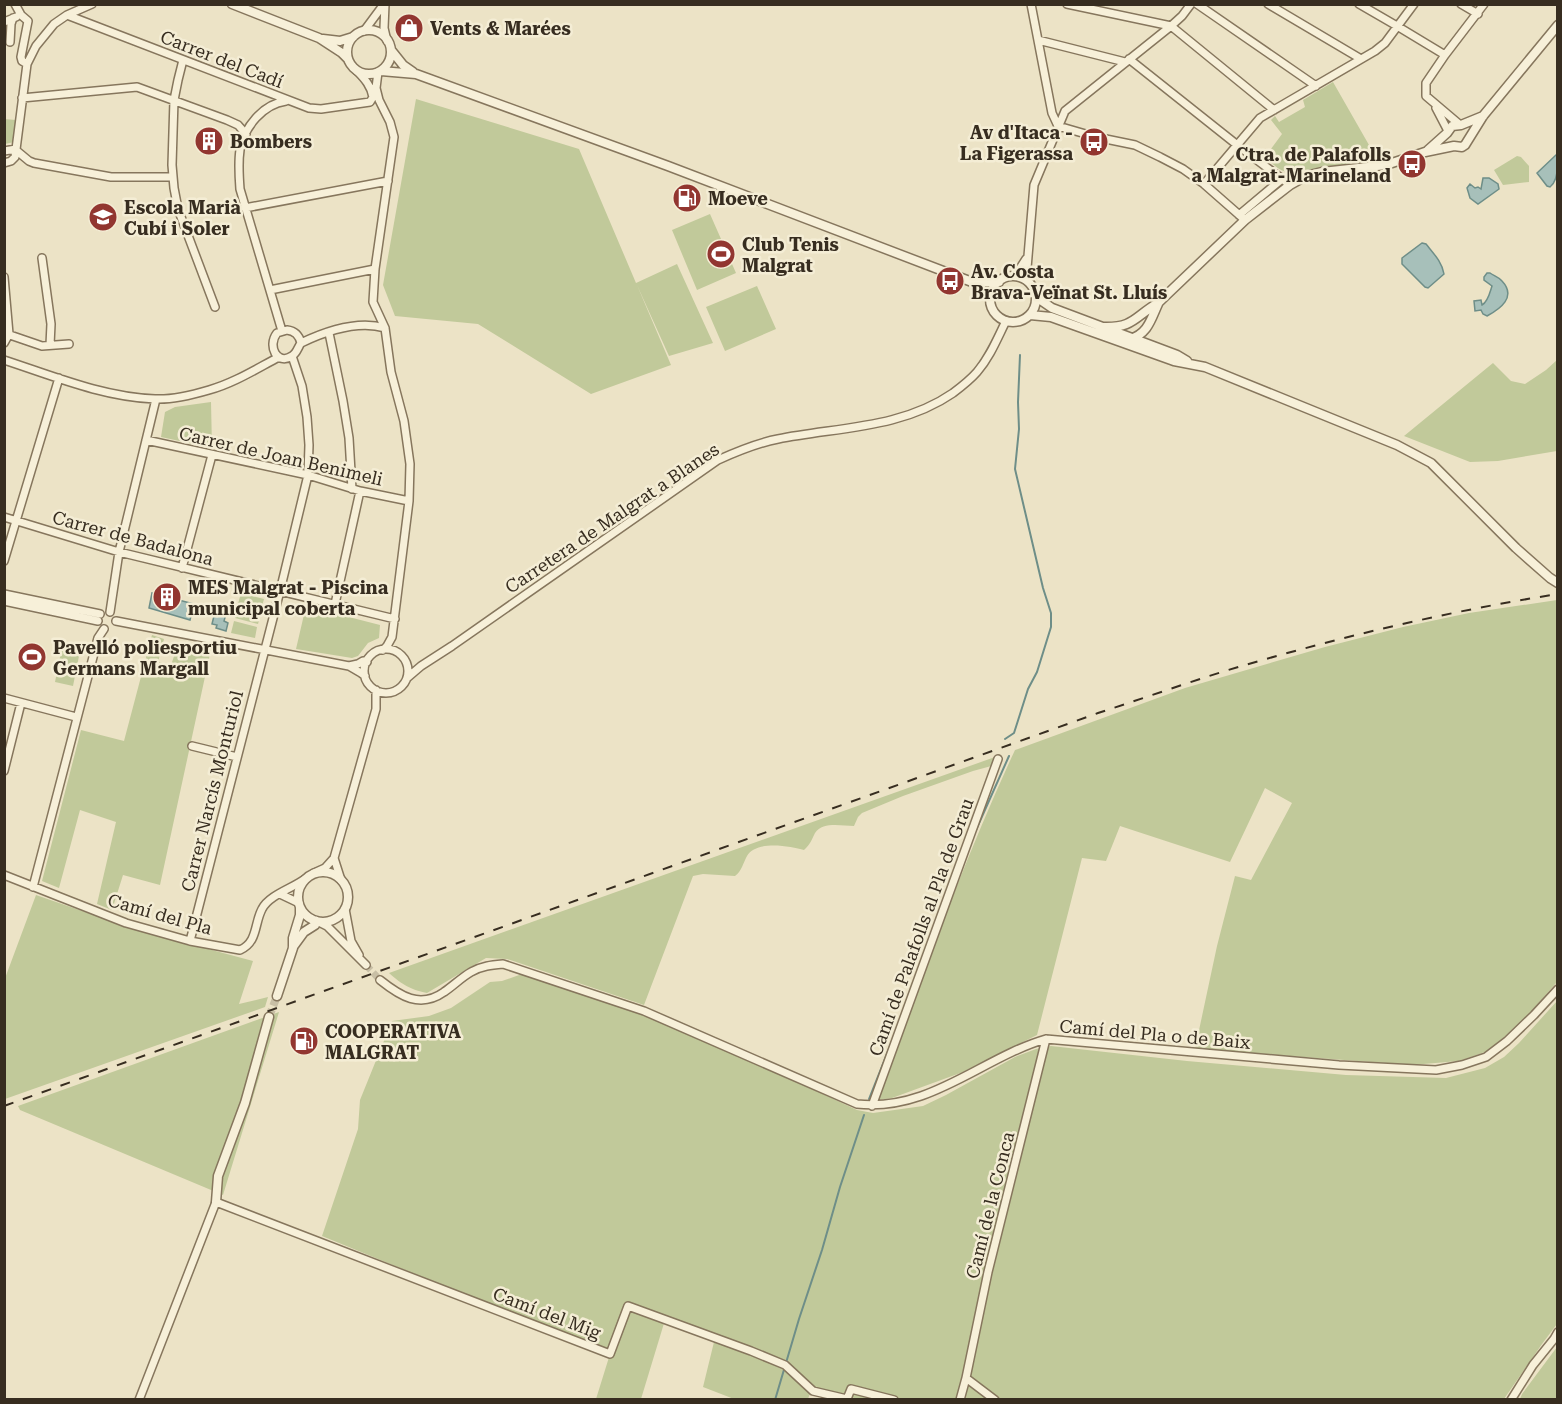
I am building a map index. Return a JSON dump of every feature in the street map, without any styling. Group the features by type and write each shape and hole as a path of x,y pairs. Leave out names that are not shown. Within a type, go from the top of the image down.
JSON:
{"street":[{"path":"15,4 21,15 28,21 21,57 22,61 27,64"},
{"path":"4,163 14,159 17,150 27,64 36,46 54,24 67,15 92,4"},
{"path":"232,4 319,38 348,59"},
{"path":"319,38 340,41 353,37 364,31 384,4"},
{"path":"383,650 392,637 395,619 410,475 408,443 391,372 386,328 373,302 375,269 394,137 376,88 380,72 390,58 384,28 384,4"},
{"path":"1031,4 1052,112 1058,126"},
{"path":"1067,4 1171,26 1274,110"},
{"path":"1026,280 1034,184 1065,111 1171,26 1191,4"},
{"path":"1197,4 1316,86"},
{"path":"1268,4 1361,59"},
{"path":"1283,14 1288,4"},
{"path":"1359,4 1445,55"},
{"path":"1204,184 1260,118 1376,51 1385,43 1414,4"},
{"path":"1461,4 1478,14"},
{"path":"1470,137 1468,130 1426,96 1426,83 1484,4"},
{"path":"4,22 21,15"},
{"name":"Carrer del Cadí","path":"67,15 309,108 321,109 370,102 373,98 368,82 357,71"},
{"path":"10,42 11,24 14,18"},
{"path":"1103,327 1117,327 1131,323 1158,303 1242,218 1286,182 1322,172 1386,165 1425,152 1465,145 1483,116 1557,25"},
{"path":"364,31 381,34 403,65 416,74 668,166 972,282 991,298"},
{"path":"353,37 347,51 351,66 357,71 364,74 380,72 416,74"},
{"path":"1038,40 1127,60 1286,182"},
{"path":"183,60 174,100 173,177 178,209 215,307"},
{"path":"22,98 137,87 232,122 246,134"},
{"path":"282,331 240,189 239,164 241,143 253,121 272,105 289,101"},
{"path":"1432,103 1447,132 1448,141 1454,146"},
{"path":"1425,152 1452,126 1483,116"},
{"path":"1058,126 1135,145 1183,169 1204,184 1242,218"},
{"path":"4,151 17,150 34,163 111,177 173,177"},
{"path":"245,208 388,181"},
{"path":"1015,276 1027,257"},
{"path":"42,258 51,324 50,345"},
{"path":"270,290 375,269"},
{"path":"1015,276 1026,280 1033,287 1036,297 1035,307 1023,320 1006,321 995,312 992,306 993,289 1006,277 1015,276"},
{"path":"4,277 7,334 4,343"},
{"path":"972,282 999,282"},
{"path":"1036,297 1052,308 1160,348 1190,363"},
{"path":"1093,332 1102,331 1125,340 1140,336 1158,303"},
{"path":"369,326 378,315"},
{"path":"1030,315 1051,317 1170,360 1213,370 1386,441 1431,463 1516,549 1554,580"},
{"name":"Carretera de Malgrat a Blanes","path":"407,678 718,460 764,442 895,420 929,408 976,373 990,354 1006,321"},
{"path":"1131,323 1130,333 1140,345 1160,352 1170,360"},
{"path":"1148,324 1151,340 1160,348"},
{"path":"4,360 95,390 156,399 171,398 210,390 239,379 279,357 292,356 301,343 341,329 376,325 386,328"},
{"path":"279,357 272,343 277,333 291,331 298,335 301,343"},
{"path":"329,333 349,438 352,489"},
{"path":"7,334 42,346 69,344"},
{"name":"Carrer Narcís Monturiol","path":"190,940 308,475 307,417 302,386 292,356"},
{"path":"4,561 59,378"},
{"path":"110,612 119,552 156,399"},
{"name":"Carrer de Joan Benimeli","path":"146,440 308,475 352,489 409,501"},
{"path":"182,568 212,455"},
{"path":"335,604 360,491"},
{"name":"Carrer de Badalona","path":"4,517 119,552 395,619"},
{"path":"4,594 99,618"},
{"path":"4,601 99,618"},
{"path":"105,612 110,612 115,615 116,621 112,628 105,629 100,626 99,618 105,612"},
{"path":"116,621 349,666 365,676"},
{"path":"33,887 98,638 105,629"},
{"path":"392,637 398,653 405,660 421,666"},
{"path":"388,693 370,686 365,676 365,669 367,662 376,652 390,650 398,653"},
{"path":"376,709 388,693 400,688 407,678 405,660"},
{"path":"349,666 363,661 367,662"},
{"path":"293,948 293,938 300,915 299,890 305,879 325,868 334,858 376,709 376,690"},
{"path":"4,698 76,717"},
{"path":"4,771 21,703"},
{"path":"192,746 237,757"},
{"name":"Camí de Palafolls al Pla de Grau","path":"872,1106 998,759"},
{"path":"277,996 293,948 304,932 318,922 334,919 345,909 348,893 334,858"},
{"path":"315,873 333,874 341,880"},
{"name":"Camí del Pla","path":"4,875 126,923 240,950 244,949 253,939 261,910 270,900 305,879"},
{"path":"280,894 299,906 307,916 327,926 363,963 351,941 345,909"},
{"name":"Camí del Pla o de Baix","path":"380,980 402,996 426,999 444,992 472,971 489,965 503,964 644,1011 857,1104 872,1106 912,1100 944,1088 1026,1045 1046,1039 1339,1065 1436,1070 1486,1057 1507,1041 1557,989"},
{"path":"139,1400 216,1202 218,1176 245,1103 269,1017"},
{"name":"Camí de la Conca","path":"966,1378 988,1272 1046,1039"},
{"name":"Camí del Mig","path":"216,1202 610,1354 628,1306 785,1365 813,1391 847,1400 851,1389 894,1400"},
{"path":"1511,1400 1557,1332"},
{"path":"960,1400 966,1378 995,1400"}],"green space":[{"path":"1333,82 1377,159 1315,171 1291,172 1279,169 1265,157 1282,134 1271,120 1275,116 1279,122 1305,107 1303,100"},
{"path":"416,99 579,149 636,283 677,264 713,343 669,356 637,285 671,365 591,394 478,324 395,316 383,285"},
{"path":"4,119 16,120 14,142 5,144"},
{"path":"1517,156 1529,166 1529,182 1503,185 1494,170"},
{"path":"710,214 736,273 697,290 672,230"},
{"path":"757,286 776,329 725,351 706,307"},
{"path":"1557,360 1557,451 1498,461 1470,462 1404,436 1493,363 1511,381 1525,384"},
{"path":"211,402 212,448 161,437 165,412 175,407"},
{"path":"241,593 264,599 261,610 238,604"},
{"path":"1557,600 1557,982 1521,1023 1488,1051 1459,1061 1412,1065 1195,1049 1235,876 1251,880 1292,803 1265,788 1230,862 1120,826 1106,861 1082,858 1037,1035 963,1072 892,1098 878,1100 959,880 1015,750 1185,688 1325,647 1469,613"},
{"path":"306,606 380,625 379,638 368,643 358,656 352,658 296,649"},
{"path":"237,607 261,613 258,624 235,618"},
{"path":"234,621 257,627 255,638 231,633"},
{"path":"152,635 164,639 158,662 171,665 179,642 211,649 160,885 123,875 112,910 97,904 116,822 80,810 59,888 42,881 81,730 124,741"},
{"path":"62,647 80,651 73,686 55,682"},
{"path":"995,757 995,765 903,796 862,813 854,826 833,825 818,829 804,850 765,846 751,851 735,876 703,874 693,876 644,1005 507,959 486,958 427,993 406,986 389,973"},
{"path":"36,895 137,930 253,961 239,1004 268,997 265,1007 5,1099 4,981"},
{"path":"522,974 643,1014 735,1053 857,1110 873,1113 923,1106 1015,1057 1051,1046 1346,1075 1446,1078 1485,1068 1504,1057 1557,1001 1557,1324 1504,1399 827,1400 811,1391 808,1399 734,1399 703,1387 714,1342 665,1320 641,1399 596,1399 610,1354 322,1236 358,1129 360,1100 392,1021 429,1016 451,1008 490,982 502,981"},
{"path":"279,1012 223,1195 20,1110 18,1106"},
{"path":"1557,1347 1557,1399 1520,1399 1522,1394"}],"water":[{"path":"1557,154 1558,167 1550,187 1537,173"},
{"path":"1483,178 1489,178 1498,184 1499,189 1478,204 1470,198 1467,188 1470,184 1481,189"},
{"path":"1422,243 1426,244 1437,258 1444,274 1428,288 1402,264 1402,258"},
{"path":"1487,273 1501,280 1508,292 1505,302 1487,316 1481,310 1475,311 1474,301 1481,300 1482,305 1486,302 1492,286 1484,280"},
{"path":"152,593 194,604 190,620 149,608"},
{"path":"217,604 228,607 224,621 228,623 226,631 212,624"}],"waterway":[{"path":"1005,739 1014,733 1051,627 1051,613 1015,469 1019,429 1020,355"},
{"path":"976,830 1009,756"},
{"path":"869,1099 896,1031"},
{"path":"775,1400 864,1115"}],"tunnel":[{"path":"366,965 380,980"},
{"path":"269,1017 277,996"}],"railway":[{"path":"4,1106 1098,713 1198,680 1259,661 1370,632 1482,607 1558,594"}],"place":[{"name":"Vents & Marées","path":"409,28"},
{"name":"Bombers","path":"209,141"},
{"name":"Av d'Itaca - La Figerassa","path":"1094,142"},
{"name":"Ctra. de Palafolls a Malgrat-Marineland","path":"1412,164"},
{"name":"Moeve","path":"687,198"},
{"name":"Escola Marià Cubí i Soler","path":"103,217"},
{"name":"Club Tenis Malgrat","path":"721,254"},
{"name":"Av. Costa Brava-Veïnat St. Lluís","path":"950,281"},
{"name":"MES Malgrat - Piscina municipal coberta","path":"167,597"},
{"name":"Pavelló poliesportiu Germans Margall","path":"32,657"},
{"name":"COOPERATIVA MALGRAT","path":"304,1041"}]}
